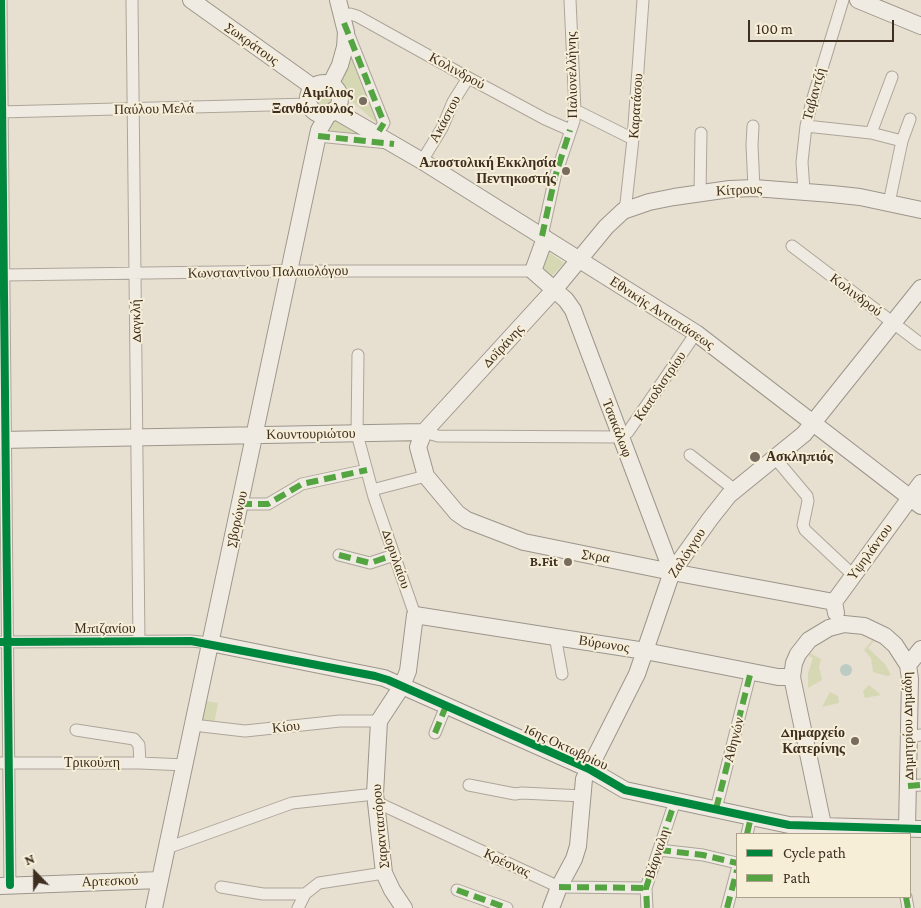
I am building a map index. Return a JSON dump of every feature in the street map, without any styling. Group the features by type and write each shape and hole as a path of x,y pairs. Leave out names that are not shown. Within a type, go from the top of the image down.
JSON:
{"street":[{"path":"1,0 4,276 2,325 5,886"},
{"name":"Δαγκλή","path":"132,0 139,641"},
{"name":"Σωκράτους","path":"191,0 313,87 321,84 326,104"},
{"name":"Παλιονελλήνης","path":"543,237 555,177 574,121 570,0"},
{"name":"Καρατάσου","path":"623,211 626,203 634,139 643,0"},
{"name":"Ταβαντζή","path":"804,191 802,162 806,126 843,0"},
{"path":"858,0 921,26"},
{"path":"318,133 387,138 384,123 342,13"},
{"name":"Κολινδρού","path":"342,13 357,16 468,78 545,119 570,130"},
{"name":"Σβορώνου","path":"154,908 318,133 345,47 346,32 342,13"},
{"path":"871,133 892,77"},
{"name":"Ακάστου","path":"422,161 468,78"},
{"name":"Παύλου Μελά","path":"1,112 326,104"},
{"name":"Εθνικής Αντιστάσεως","path":"326,104 376,136 387,138 696,333 915,502"},
{"path":"575,110 634,139"},
{"path":"889,204 902,141 910,119"},
{"path":"753,126 754,188"},
{"path":"806,126 871,133 902,141"},
{"path":"700,193 701,133"},
{"name":"Κίτρους","path":"580,260 606,227 623,211 649,202 700,193 754,188 804,191 860,197 921,210"},
{"path":"532,271 543,237"},
{"name":"Κολινδρού","path":"792,246 921,344"},
{"name":"Δοϊράνης","path":"424,432 580,260"},
{"name":"Κωνσταντίνου Παλαιολόγου","path":"4,276 289,270 532,271"},
{"name":"Τσακάλωφ","path":"532,271 566,300 573,310 665,553 675,567"},
{"name":"Ζαλόγγου","path":"551,908 559,887 574,859 578,846 584,779 637,674 658,610 675,567 710,519 736,490 804,434 921,288"},
{"name":"Καποδιστρίου","path":"621,438 628,432 696,333"},
{"name":"Δορυλαίου","path":"358,355 357,434 372,490 415,615 408,671 402,686"},
{"name":"Κουντουριώτου","path":"3,440 424,432 438,436 621,438"},
{"name":"Σκρα","path":"424,432 418,447 426,476 457,514 467,520 524,542 675,567 834,602"},
{"path":"690,455 736,490"},
{"path":"775,458 807,496 804,530 853,575"},
{"path":"240,504 268,504 302,484 367,470"},
{"path":"372,490 426,476"},
{"name":"Υψηλάντου","path":"834,602 853,575 915,502 921,483"},
{"path":"339,555 370,563 394,555"},
{"path":"834,602 837,625"},
{"name":"Βύρωνος","path":"415,615 645,651 778,677 792,677"},
{"name":"Δημητρίου Δημάδη","path":"823,825 792,677 794,663 803,647 816,634 837,625 853,624 875,630 886,636 895,645 908,665 915,736 908,756 915,785 905,830"},
{"path":"554,636 562,674"},
{"name":"Μπιζανίου","path":"4,642 191,641 210,643"},
{"name":"16ης Οκτωβρίου","path":"210,643 375,676 402,686 589,769 626,790 789,824 905,830"},
{"path":"908,665 921,649"},
{"name":"Αθηνών","path":"716,810 751,671"},
{"path":"379,721 402,686"},
{"path":"435,733 446,706"},
{"name":"Κίου","path":"193,725 245,731 340,721 379,721"},
{"name":"Σαρανταπόρου","path":"379,721 375,798 384,873 404,908"},
{"path":"76,730 134,739 139,745 140,763"},
{"name":"Τρικούπη","path":"4,763 140,763 184,765"},
{"path":"469,785 515,794 583,796"},
{"path":"167,848 292,803 375,798"},
{"name":"Κρέσνας","path":"375,798 559,887 646,888"},
{"name":"Βάρναλη","path":"647,908 646,888 675,801"},
{"path":"747,833 751,817"},
{"path":"659,850 703,855 736,863"},
{"path":"298,908 305,894 318,883 384,873"},
{"path":"727,908 736,874"},
{"name":"Αρτεσκού","path":"5,886 160,880"},
{"path":"221,887 263,894 305,894"},
{"path":"457,890 507,908"}],"green space":[{"path":"351,47 379,125 348,98 348,91 340,79"},
{"path":"323,89 330,92 333,99 330,106 323,109 316,106 313,99 316,92"},
{"path":"335,119 381,140 327,134 329,124"},
{"path":"546,250 564,263 549,279 540,272"},
{"path":"872,640 874,641 868,648 885,664 891,675 887,676 873,672 871,658 864,650"},
{"path":"810,653 821,659 819,667 822,680 808,688 808,673 813,658 809,656"},
{"path":"869,685 881,695 865,698 863,691"},
{"path":"830,692 838,696 839,703 822,707"},
{"path":"201,700 218,703 214,725 196,722"}],"shaded area":[{"path":"848,664 851,665 851,675 844,676 841,675 840,668 841,665"}],"marked path":[{"path":"344,23 384,123 379,131"},
{"path":"542,236 555,177 570,130"},
{"path":"318,136 394,144"},
{"path":"240,504 268,504 302,484 367,470"},
{"path":"339,555 370,563 394,555"},
{"path":"716,809 751,671"},
{"path":"435,733 446,706"},
{"path":"908,786 921,785"},
{"path":"647,908 646,888 675,801"},
{"path":"747,833 751,817"},
{"path":"659,850 703,855 736,863"},
{"path":"727,908 736,874"},
{"path":"559,887 646,888"},
{"path":"457,890 507,908"},
{"path":"906,898 908,908"}],"cycle path":[{"path":"1,0 10,885"},
{"path":"0,642 191,641 375,676 388,680 589,769 625,790 789,825 921,829"}],"place":[{"name":"Αιμίλιος Ξανθόπουλος","path":"363,101"},
{"name":"Αποστολική Εκκλησία Πεντηκοστής","path":"566,171"},
{"name":"Ασκληπιός","path":"755,457"},
{"name":"B.Fit","path":"568,562"},
{"name":"Δημαρχείο Κατερίνης","path":"855,741"}]}
